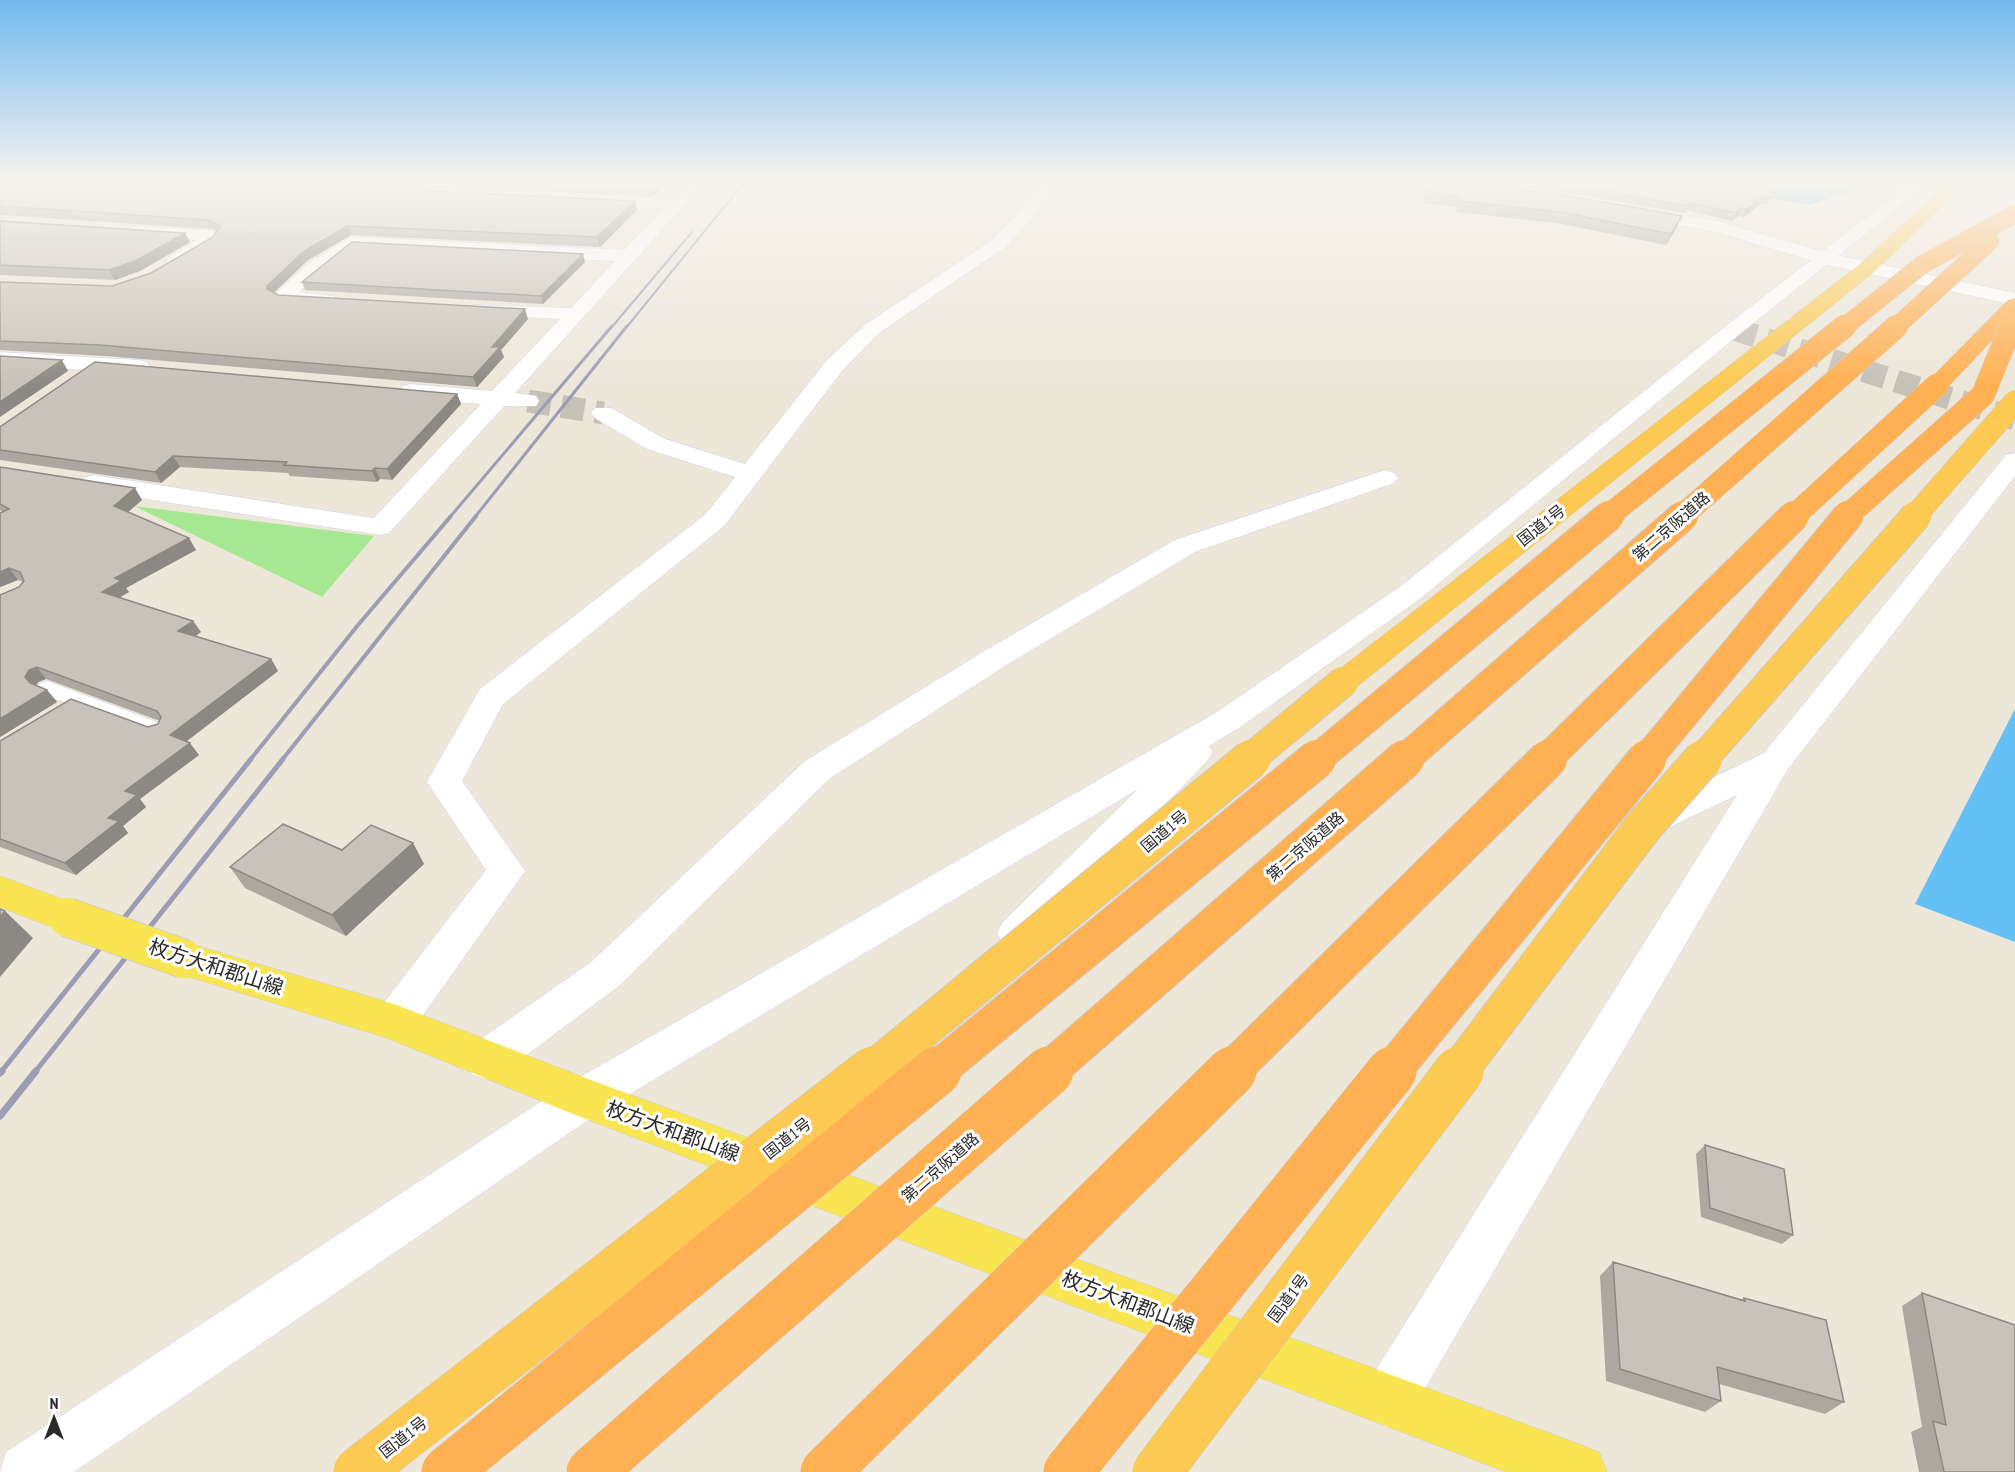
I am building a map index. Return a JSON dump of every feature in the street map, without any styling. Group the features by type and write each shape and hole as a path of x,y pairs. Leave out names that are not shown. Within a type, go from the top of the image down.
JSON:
{"highway":[{"name":"国道1号","path":"358,1472 906,1045 1343,682 1867,268 1888,249"},
{"path":"446,1472 1239,824 1605,519 1923,264 1952,249"},
{"name":"第二京阪道路","path":"591,1472 1858,362 1979,249"},
{"path":"825,1472 1805,505 1937,385 2015,302"},
{"path":"1068,1472 1504,932 1849,514 1983,395 2015,316"},
{"name":"国道1号","path":"1157,1472 1643,827 2015,402"}],"main road":[{"name":"枚方大和郡山線","path":"0,891 184,959 394,1022 584,1098 1579,1472"}],"street":[{"path":"157,272 196,249"},
{"path":"342,249 317,266 283,297 342,300"},
{"path":"484,249 629,256"},
{"path":"72,480 380,527 636,249"},
{"path":"394,1022 506,871 444,782 491,697 715,520 834,366 872,329 991,249"},
{"path":"1792,249 1823,258 2015,302"},
{"path":"26,1472 584,1098 1228,720 1411,592 1835,249"},
{"path":"458,307 575,314"},
{"path":"0,358 165,369"},
{"path":"67,384 96,364"},
{"path":"391,389 528,401"},
{"path":"603,413 656,444 750,474"},
{"path":"1388,1400 1776,761 2015,460"},
{"path":"486,1059 605,974 817,770 997,657 1185,546 1385,478"},
{"path":"906,1045 1228,720"},
{"path":"1643,827 1776,761"},
{"path":"1046,1472 1179,1320"}],"lane":[{"path":"47,688 158,730"},
{"path":"58,712 78,700"}],"green space":[{"path":"134,506 374,536 322,597"}],"water":[{"path":"2015,709 2015,942 1915,904"}],"building":[{"path":"0,249 157,249 135,261 109,270 0,265"},
{"path":"193,249 308,249 267,286 267,289 278,295 525,309 492,347 500,347 473,377 100,345 0,341 0,282 112,286 151,273"},
{"path":"344,249 481,249 583,254 541,296 302,282"},
{"path":"0,356 62,360 0,402"},
{"path":"95,362 457,394 387,469 375,468 372,471 284,465 287,462 173,456 155,472 0,450 0,427"},
{"path":"0,467 135,488 114,506 189,538 115,578 121,581 102,592 193,621 178,631 271,659 170,735 190,743 125,791 137,795 108,818 119,821 65,863 0,839 0,741 71,699 148,727 158,724 161,717 157,711 37,667 29,670 25,677 30,683 47,690 0,719 0,595 19,587 24,581 20,572 9,568 0,572 0,513 9,509 0,504"},
{"path":"283,824 342,850 371,825 413,843 332,915 230,867"},
{"path":"1705,1145 1784,1169 1793,1235 1710,1208"},
{"path":"1613,1262 1745,1301 1744,1298 1826,1320 1844,1402 1717,1367 1721,1401 1620,1369"},
{"path":"1922,1293 2015,1325 2015,1472 1944,1472 1933,1421 1946,1425"}],"tunnel":[{"path":"1734,329 2015,419"},
{"path":"528,401 603,413"}],"railway":[{"path":"611,328 678,249"},
{"path":"626,328 690,249"},
{"path":"450,517 612,326"},
{"path":"475,517 627,326"},
{"path":"250,760 358,625 451,516"},
{"path":"282,760 476,516"},
{"path":"1,1072 251,759"},
{"path":"35,1072 283,759"},
{"path":"0,1116 36,1071"}]}
